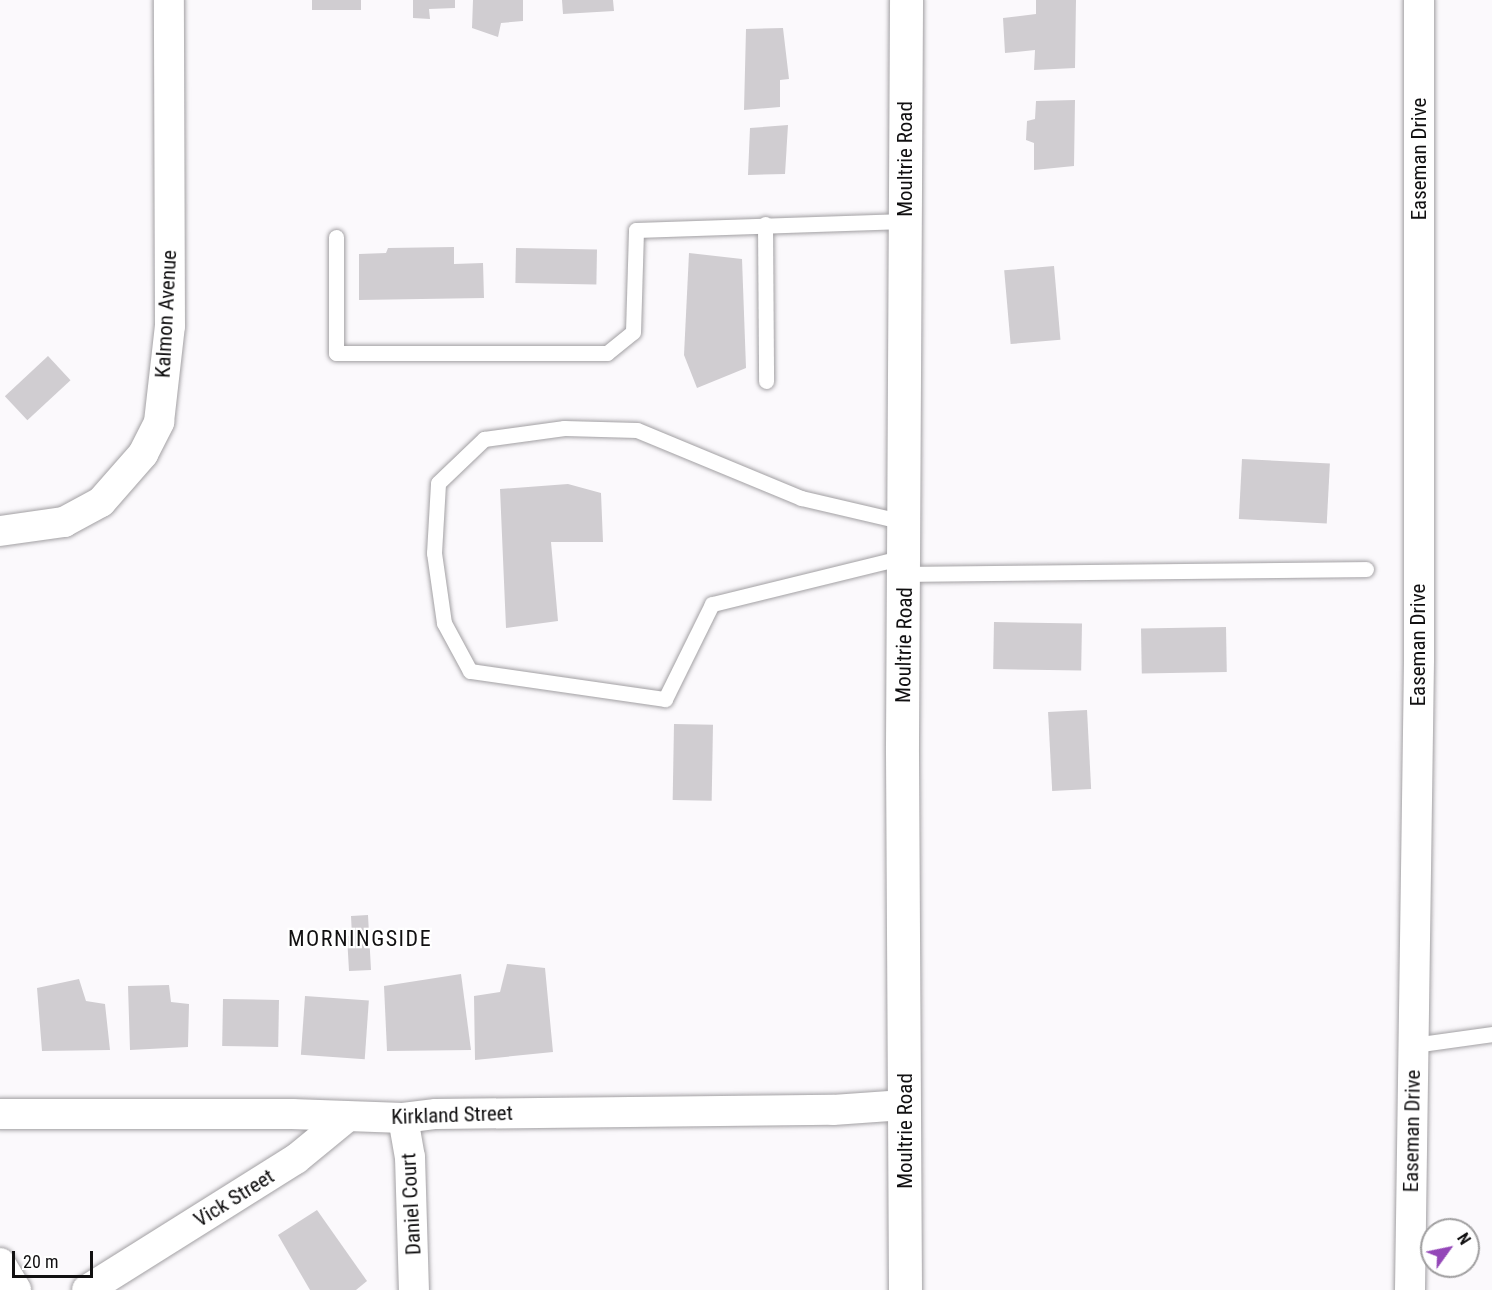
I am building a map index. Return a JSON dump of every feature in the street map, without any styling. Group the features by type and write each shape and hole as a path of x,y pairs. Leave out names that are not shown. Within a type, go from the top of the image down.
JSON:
{"street":[{"name":"Kalmon Avenue","path":"0,531 64,522 101,502 125,479 159,422 170,326 169,0"},
{"name":"Moultrie Road","path":"905,1290 906,0"},
{"name":"Easeman Drive","path":"1410,1290 1414,1045 1419,0"},
{"name":"Kirkland Street","path":"0,1114 292,1114 346,1118 403,1118 436,1114 833,1110 904,1105"},
{"name":"Vick Street","path":"87,1290 296,1159 346,1118"},
{"name":"Daniel Court","path":"403,1118 410,1157 414,1290"},
{"path":"0,1263 16,1290"}],"lane":[{"path":"336,237 336,353 607,353 633,332 636,230 905,220"},
{"path":"765,224 765,381"},
{"path":"904,522 801,498 637,430 564,428 484,439 438,483 434,553 444,623 470,671 665,699 712,604 905,566 1366,569"},
{"path":"1414,1045 1492,1034"}],"building":[{"path":"312,0 361,0 361,10 312,10"},
{"path":"413,0 455,0 455,8 429,9 430,19 413,18"},
{"path":"473,0 523,0 523,21 501,23 498,37 472,28"},
{"path":"562,0 613,0 614,11 563,14"},
{"path":"1036,0 1076,0 1075,68 1034,70 1035,50 1005,53 1003,18 1036,14"},
{"path":"783,28 789,79 780,80 780,107 744,110 746,29"},
{"path":"1075,100 1074,166 1034,170 1034,143 1026,140 1027,121 1035,119 1036,101"},
{"path":"788,125 785,174 748,175 750,128"},
{"path":"454,247 454,264 483,263 484,298 359,300 359,254 386,253 388,248"},
{"path":"516,248 597,249 596,284 515,283"},
{"path":"689,253 742,259 746,368 697,388 684,355"},
{"path":"1054,266 1060,340 1011,344 1004,270"},
{"path":"48,356 71,380 27,420 5,396"},
{"path":"1242,459 1330,464 1327,524 1239,519"},
{"path":"568,484 601,493 603,542 551,542 558,621 506,628 500,489"},
{"path":"994,622 1082,624 1081,671 993,669"},
{"path":"1226,627 1227,672 1142,673 1141,628"},
{"path":"1087,710 1091,789 1052,791 1048,712"},
{"path":"674,724 713,725 712,801 673,800"},
{"path":"368,915 371,970 349,971 347,936 352,936 351,916"},
{"path":"507,964 545,968 553,1052 475,1060 474,996 500,992"},
{"path":"461,974 471,1050 387,1051 384,986"},
{"path":"79,979 86,1001 105,1004 110,1050 42,1051 37,988"},
{"path":"169,985 171,1002 189,1004 188,1047 130,1050 128,986"},
{"path":"305,996 369,1000 365,1059 301,1055"},
{"path":"223,999 279,1000 278,1047 222,1046"},
{"path":"317,1210 367,1281 356,1290 310,1290 278,1235"}],"district":[{"name":"MORNINGSIDE","path":"360,939"}]}
